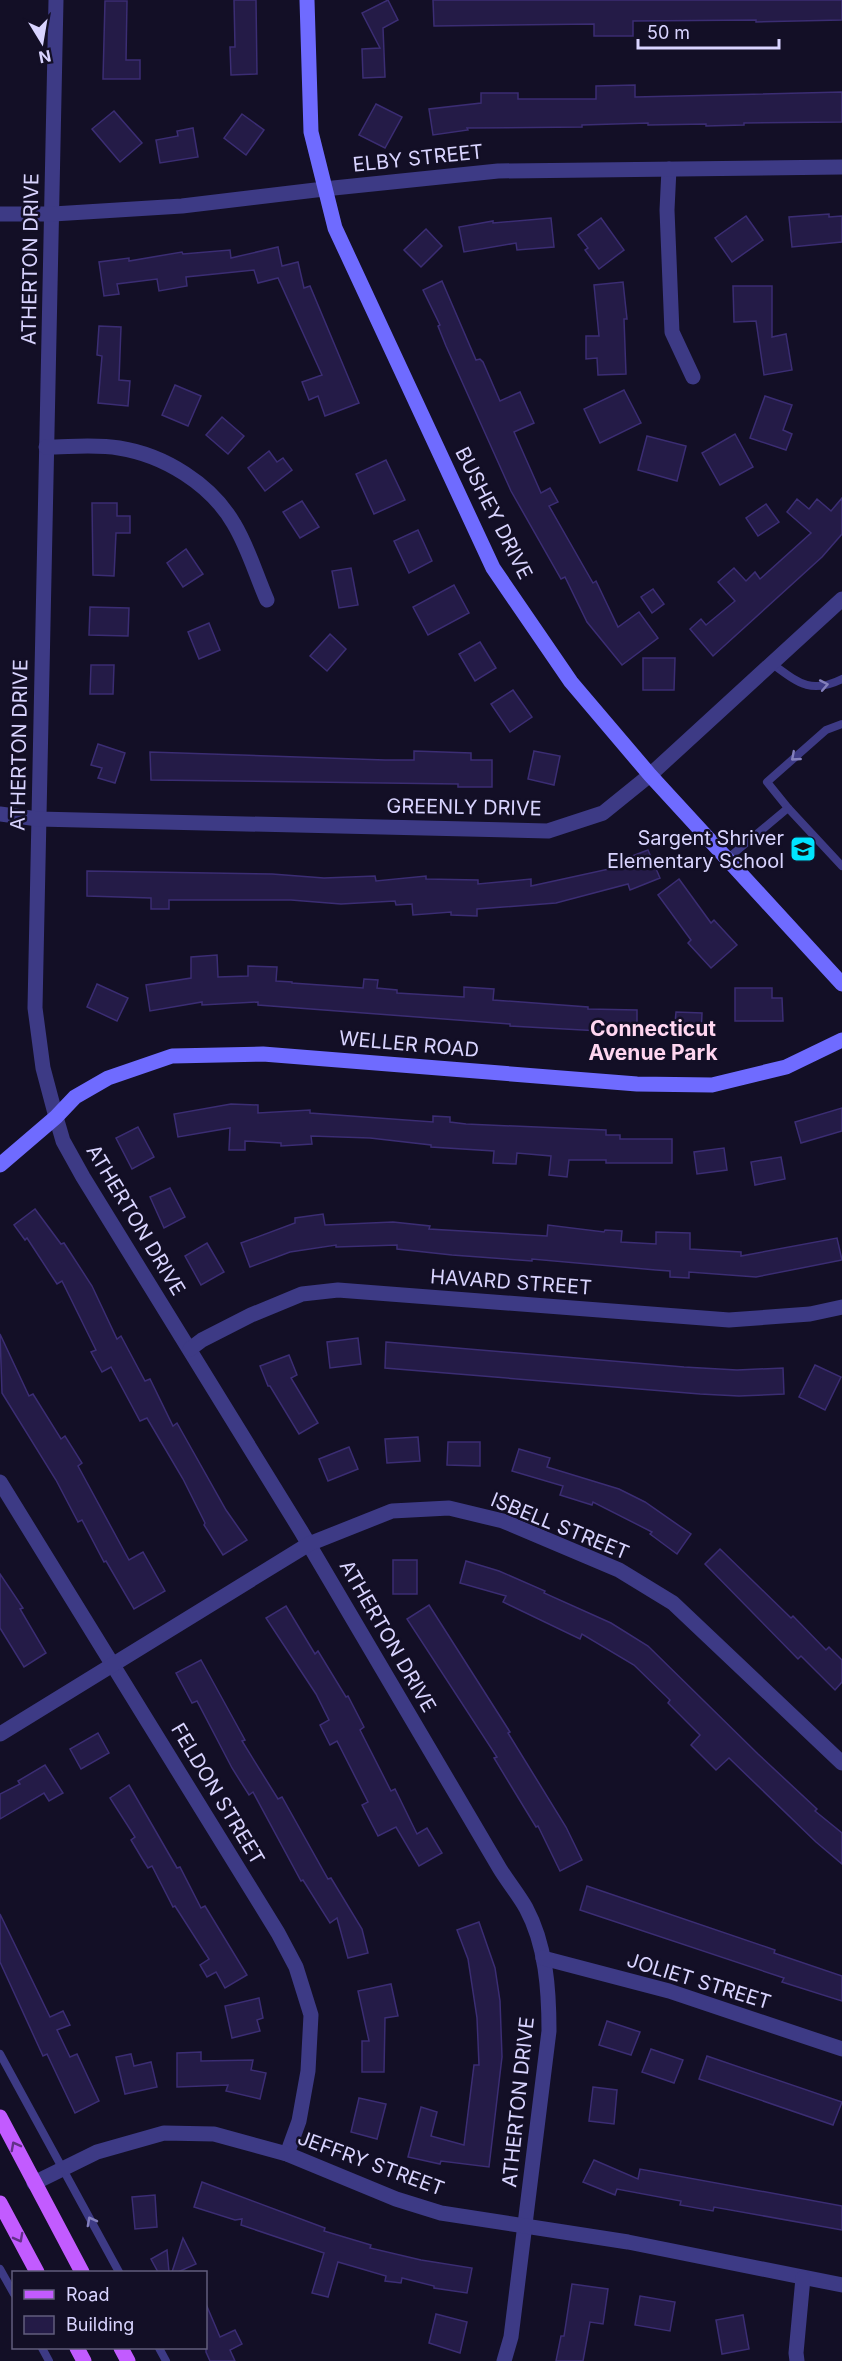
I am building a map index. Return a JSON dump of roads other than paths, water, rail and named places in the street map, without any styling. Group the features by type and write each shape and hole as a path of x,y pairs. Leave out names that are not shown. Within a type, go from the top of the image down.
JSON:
{"main road":[{"path":"0,2117 81,2271"},
{"path":"0,2203 36,2271"}],"street":[{"name":"ATHERTON DRIVE","path":"56,0 35,1008 43,1068 63,1141 83,1177 309,1544 526,1910 543,1958 549,1992 549,2031 526,2227 511,2337 504,2361"},
{"name":"BUSHEY DRIVE","path":"306,0 311,132 335,228 493,568 571,682 650,775 842,984"},
{"name":"ELBY STREET","path":"0,214 53,214 183,206 498,171 842,167"},
{"path":"669,169 672,332 693,378"},
{"path":"46,447 119,447 165,461 185,474 222,506 235,525 267,600"},
{"name":"GREENLY DRIVE","path":"0,814 38,819 548,831 603,813 650,775 842,598"},
{"name":"WELLER ROAD","path":"0,1165 56,1117 75,1096 108,1078 172,1056 264,1054 637,1084 712,1085 786,1067 830,1048 842,1040"},
{"name":"HAVARD STREET","path":"190,1349 202,1340 251,1315 303,1294 338,1290 729,1320 810,1314 842,1307"},
{"name":"FELDON STREET","path":"0,1482 278,1932 296,1967 311,2015 309,2071 299,2121 287,2154"},
{"name":"ISBELL STREET","path":"0,1734 309,1544 392,1511 449,1508 503,1521 619,1570 673,1603 842,1763"},
{"name":"JOLIET STREET","path":"543,1958 669,1991 842,2049"},
{"name":"JEFFRY STREET","path":"34,2183 97,2152 164,2133 214,2134 287,2154 396,2199 441,2213 628,2242 842,2285"},
{"path":"797,2361 803,2278"}],"lane":[{"path":"771,663 801,686 823,687 842,679"},
{"path":"842,724 826,730 767,782 842,866"},
{"path":"728,860 788,808"},
{"path":"0,2054 118,2271"},
{"path":"0,2269 12,2290"}],"place":[{"name":"Sargent Shriver Elementary School","path":"803,849"}],"district":[{"name":"Connecticut Avenue Park","path":"653,1041"}]}
